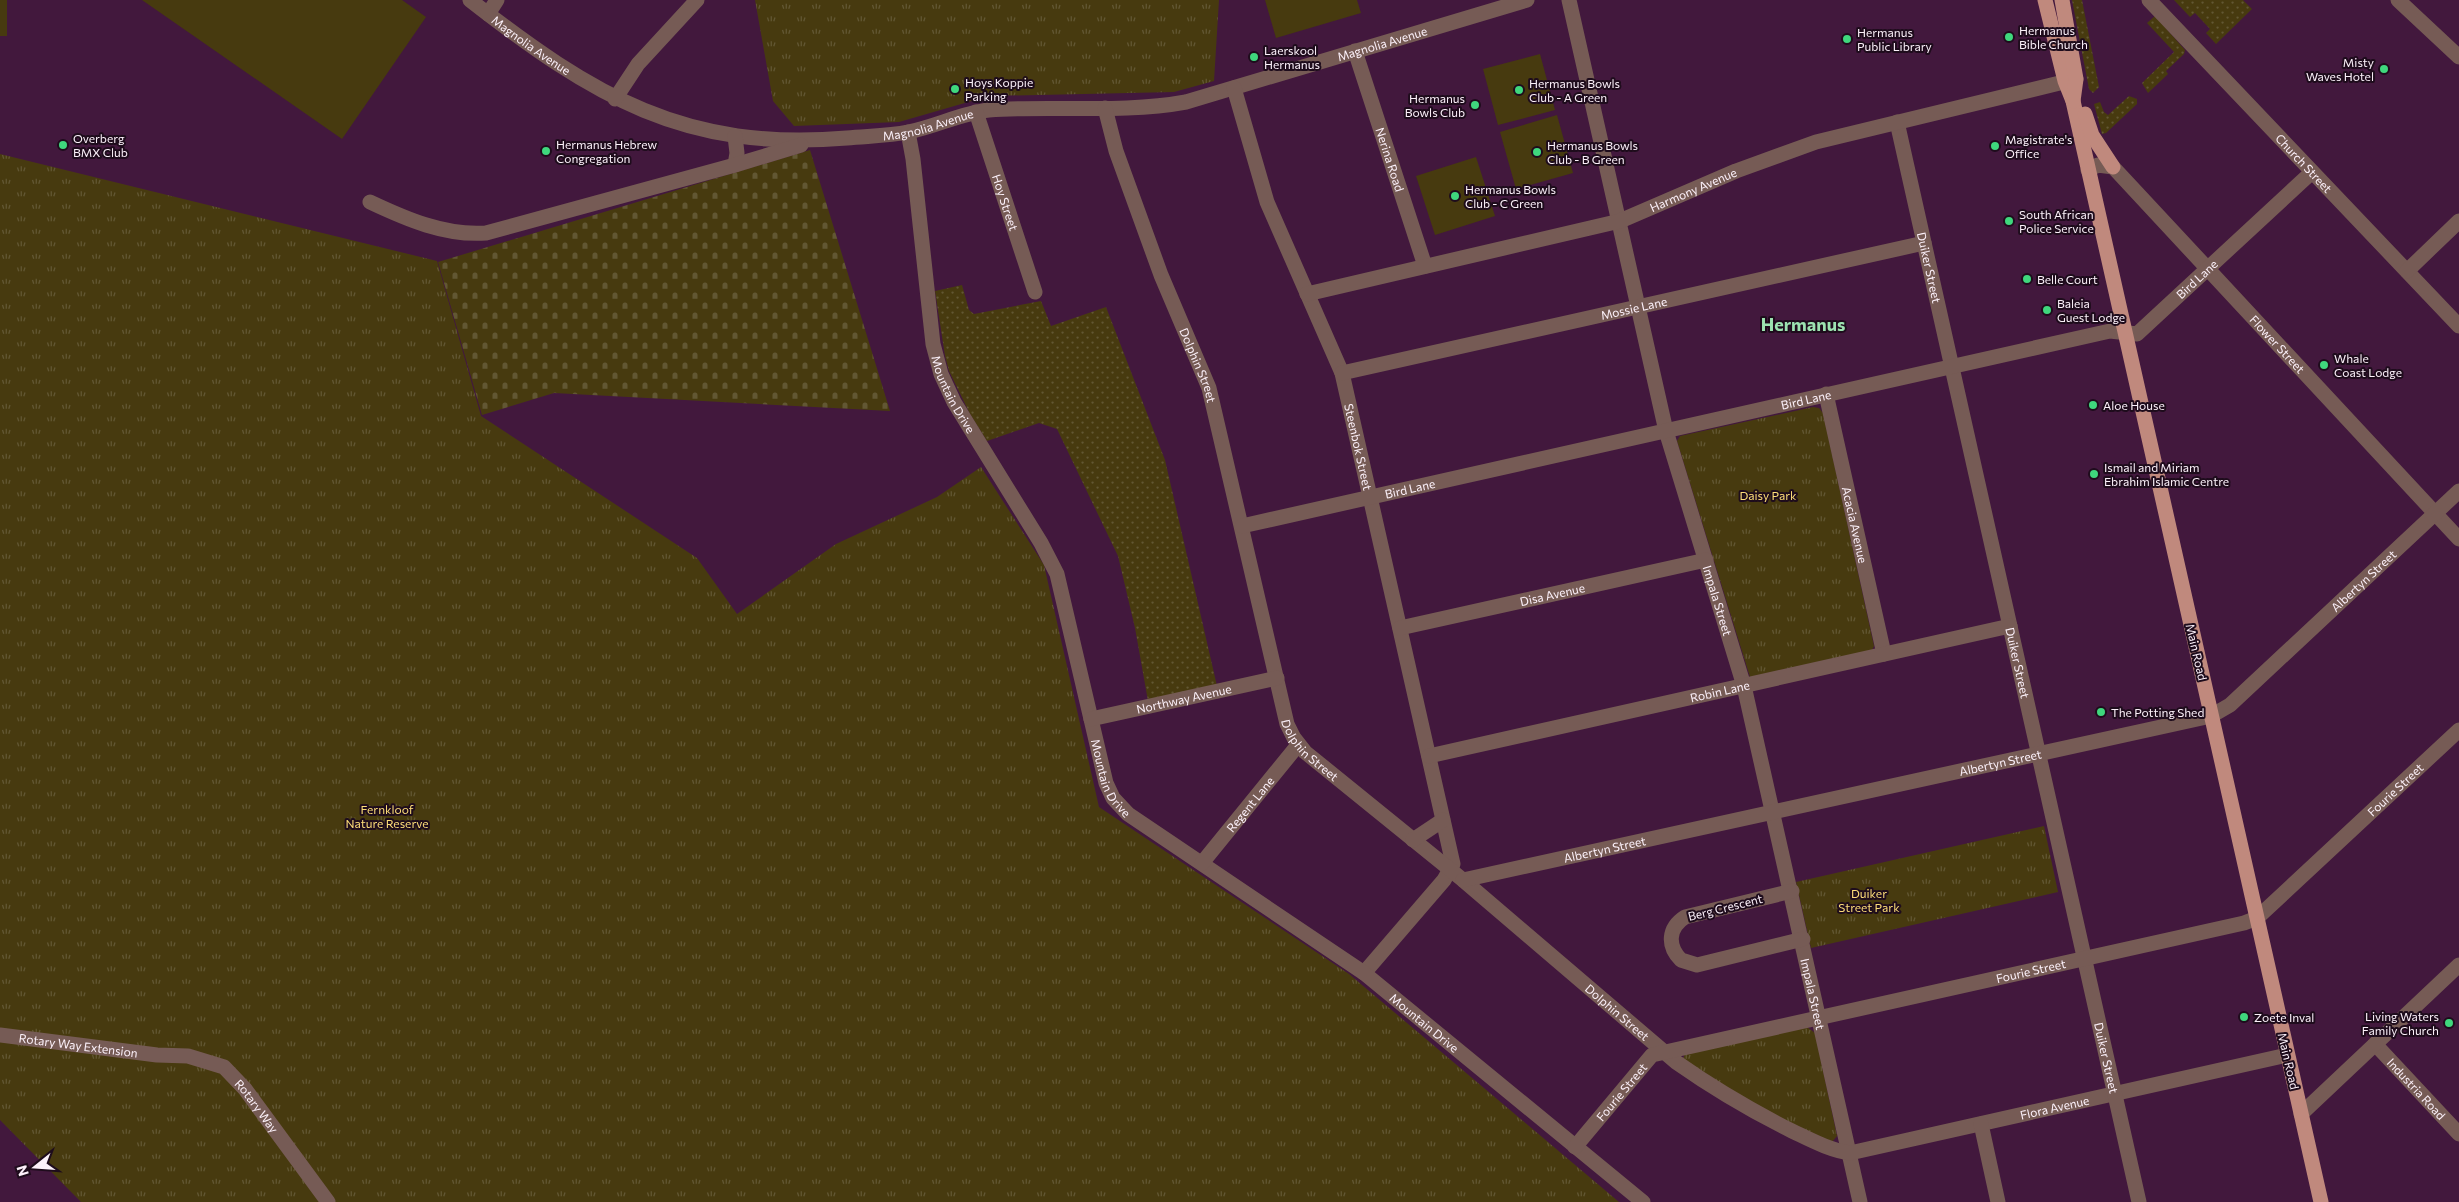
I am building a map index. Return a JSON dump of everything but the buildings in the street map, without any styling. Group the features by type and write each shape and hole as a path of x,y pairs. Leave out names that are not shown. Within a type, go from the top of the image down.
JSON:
{"main road":[{"name":"Main Road","path":"2045,0 2070,80"},
{"name":"Main Road","path":"2062,0 2073,101 2321,1202"},
{"path":"2070,80 2092,135 2113,168"}],"street":[{"name":"Magnolia Avenue","path":"470,0 543,54 616,99 667,120 735,136 809,140 908,132 976,112 1164,106 1186,102 1527,0"},
{"path":"488,14 497,0"},
{"path":"616,99 638,64 697,0"},
{"name":"Impala Street","path":"1569,0 1666,431 1744,686 1803,939 1860,1202"},
{"name":"Church Street","path":"2149,0 2459,326"},
{"path":"2398,0 2459,57"},
{"name":"Nerina Road","path":"1355,51 1425,266"},
{"name":"Harmony Avenue","path":"1307,294 1620,221 1752,164 1816,142 2070,80"},
{"name":"Steenbok Street","path":"1234,88 1268,202 1342,373 1453,864 1450,870"},
{"name":"Dolphin Street","path":"1105,108 1116,151 1161,274 1209,388 1288,724 1298,745 1463,880 1665,1052 1710,1086 1761,1115 1833,1151 1850,1153"},
{"name":"Hoy Street","path":"976,112 1035,292"},
{"name":"Duiker Street","path":"1897,122 2139,1202"},
{"name":"Mountain Drive","path":"908,132 913,159 933,344 941,374 954,402 1052,562 1065,603 1106,783 1113,798 1128,814 1364,974 1643,1202"},
{"path":"735,136 737,153 735,165"},
{"path":"370,202 407,219 448,231 486,233 735,165 794,148 809,140"},
{"path":"2088,170 2098,165 2113,168"},
{"name":"Flower Street","path":"2113,168 2459,539"},
{"name":"Bird Lane","path":"1242,526 2110,331 2137,334 2312,172"},
{"path":"2407,271 2459,222"},
{"name":"Mossie Lane","path":"1342,373 1924,243"},
{"name":"Acacia Avenue","path":"1826,394 1884,654"},
{"name":"Albertyn Street","path":"1463,880 2211,716 2230,705 2459,491"},
{"name":"Disa Avenue","path":"1400,628 1706,560"},
{"name":"Robin Lane","path":"1429,756 2010,626"},
{"name":"Northway Avenue","path":"1091,719 1277,678"},
{"name":"Fourie Street","path":"1575,1147 1652,1055 2244,923 2257,918 2459,730"},
{"name":"Regent Lane","path":"1202,863 1298,745"},
{"path":"1413,840 1443,820"},
{"path":"1364,974 1444,880 1450,870"},
{"name":"Berg Crescent","path":"1792,891 1684,917 1673,928 1672,945 1681,960 1698,965 1803,939"},
{"path":"2301,1114 2459,966"},
{"name":"Rotary Way Extension","path":"0,1035 157,1055"},
{"name":"Industria Road","path":"2376,1044 2459,1134"},
{"name":"Rotary Way","path":"157,1055 188,1056 224,1067 245,1089 328,1202"},
{"name":"Flora Avenue","path":"1850,1153 2287,1055"},
{"path":"1981,1124 1998,1202"}],"green space":[{"path":"0,0 7,0 7,36 0,36"},
{"path":"142,0 402,0 426,17 342,139"},
{"path":"755,0 1219,0 1214,81 1174,92 989,96 899,122 794,126 773,101"},
{"path":"1265,0 1357,0 1361,13 1276,38"},
{"path":"2072,0 2082,0 2099,87 2093,93 2089,89"},
{"path":"2174,0 2243,0 2252,9 2216,44 2206,33 2210,29 2195,13 2190,17"},
{"path":"2155,16 2185,50 2184,54 2166,71 2168,74 2148,93 2142,83 2174,52 2147,23"},
{"name":"Hermanus Bowls Club - A Green","path":"1540,54 1555,110 1498,125 1483,69"},
{"path":"2129,96 2137,99 2137,104 2106,133 2102,134 2094,104 2100,102 2104,112 2108,115"},
{"name":"Hermanus Bowls Club - B Green","path":"1557,115 1573,173 1516,189 1500,132"},
{"path":"810,150 890,411 554,393 482,415 438,262"},
{"name":"Fernkloof Nature Reserve","path":"0,154 437,261 481,416 697,558 737,614 836,544 937,497 981,467 1044,565 1099,807 1349,974 1619,1202 81,1202 0,1120"},
{"name":"Hermanus Bowls Club - C Green","path":"1476,157 1495,216 1435,235 1416,176"},
{"path":"962,285 969,310 974,314 1041,301 1051,326 1106,307 1165,460 1217,686 1148,701 1135,628 1118,556 1057,429 1039,423 987,441 970,414 949,371 935,291"},
{"name":"Daisy Park","path":"1813,407 1819,408 1823,413 1874,646 1872,650 1750,677 1677,441 1680,436"},
{"name":"Duiker Street Park","path":"2044,826 2058,892 1811,948 1796,882"},
{"path":"1807,1027 1815,1033 1837,1136 1832,1142 1761,1109 1683,1059 1685,1053"}],"place":[{"name":"Hermanus Bible Church","path":"2009,37"},
{"name":"Hermanus Public Library","path":"1847,39"},
{"name":"Laerskool Hermanus","path":"1254,57"},
{"name":"Misty Waves Hotel","path":"2384,69"},
{"name":"Hoys Koppie Parking","path":"955,89"},
{"name":"Hermanus Bowls Club - A Green","path":"1519,90"},
{"name":"Hermanus Bowls Club","path":"1475,105"},
{"name":"Overberg BMX Club","path":"63,145"},
{"name":"Magistrate's Office","path":"1995,146"},
{"name":"Hermanus Hebrew Congregation","path":"546,151"},
{"name":"Hermanus Bowls Club - B Green","path":"1537,152"},
{"name":"Hermanus Bowls Club - C Green","path":"1455,196"},
{"name":"South African Police Service","path":"2009,221"},
{"name":"Belle Court","path":"2027,279"},
{"name":"Baleia Guest Lodge","path":"2047,310"},
{"name":"Whale Coast Lodge","path":"2324,365"},
{"name":"Aloe House","path":"2093,405"},
{"name":"Ismail and Miriam Ebrahim Islamic Centre","path":"2094,474"},
{"name":"The Potting Shed","path":"2101,712"},
{"name":"Zoete Inval","path":"2244,1017"},
{"name":"Living Waters Family Church","path":"2449,1023"}],"district":[{"name":"Hermanus","path":"1803,324"}]}
